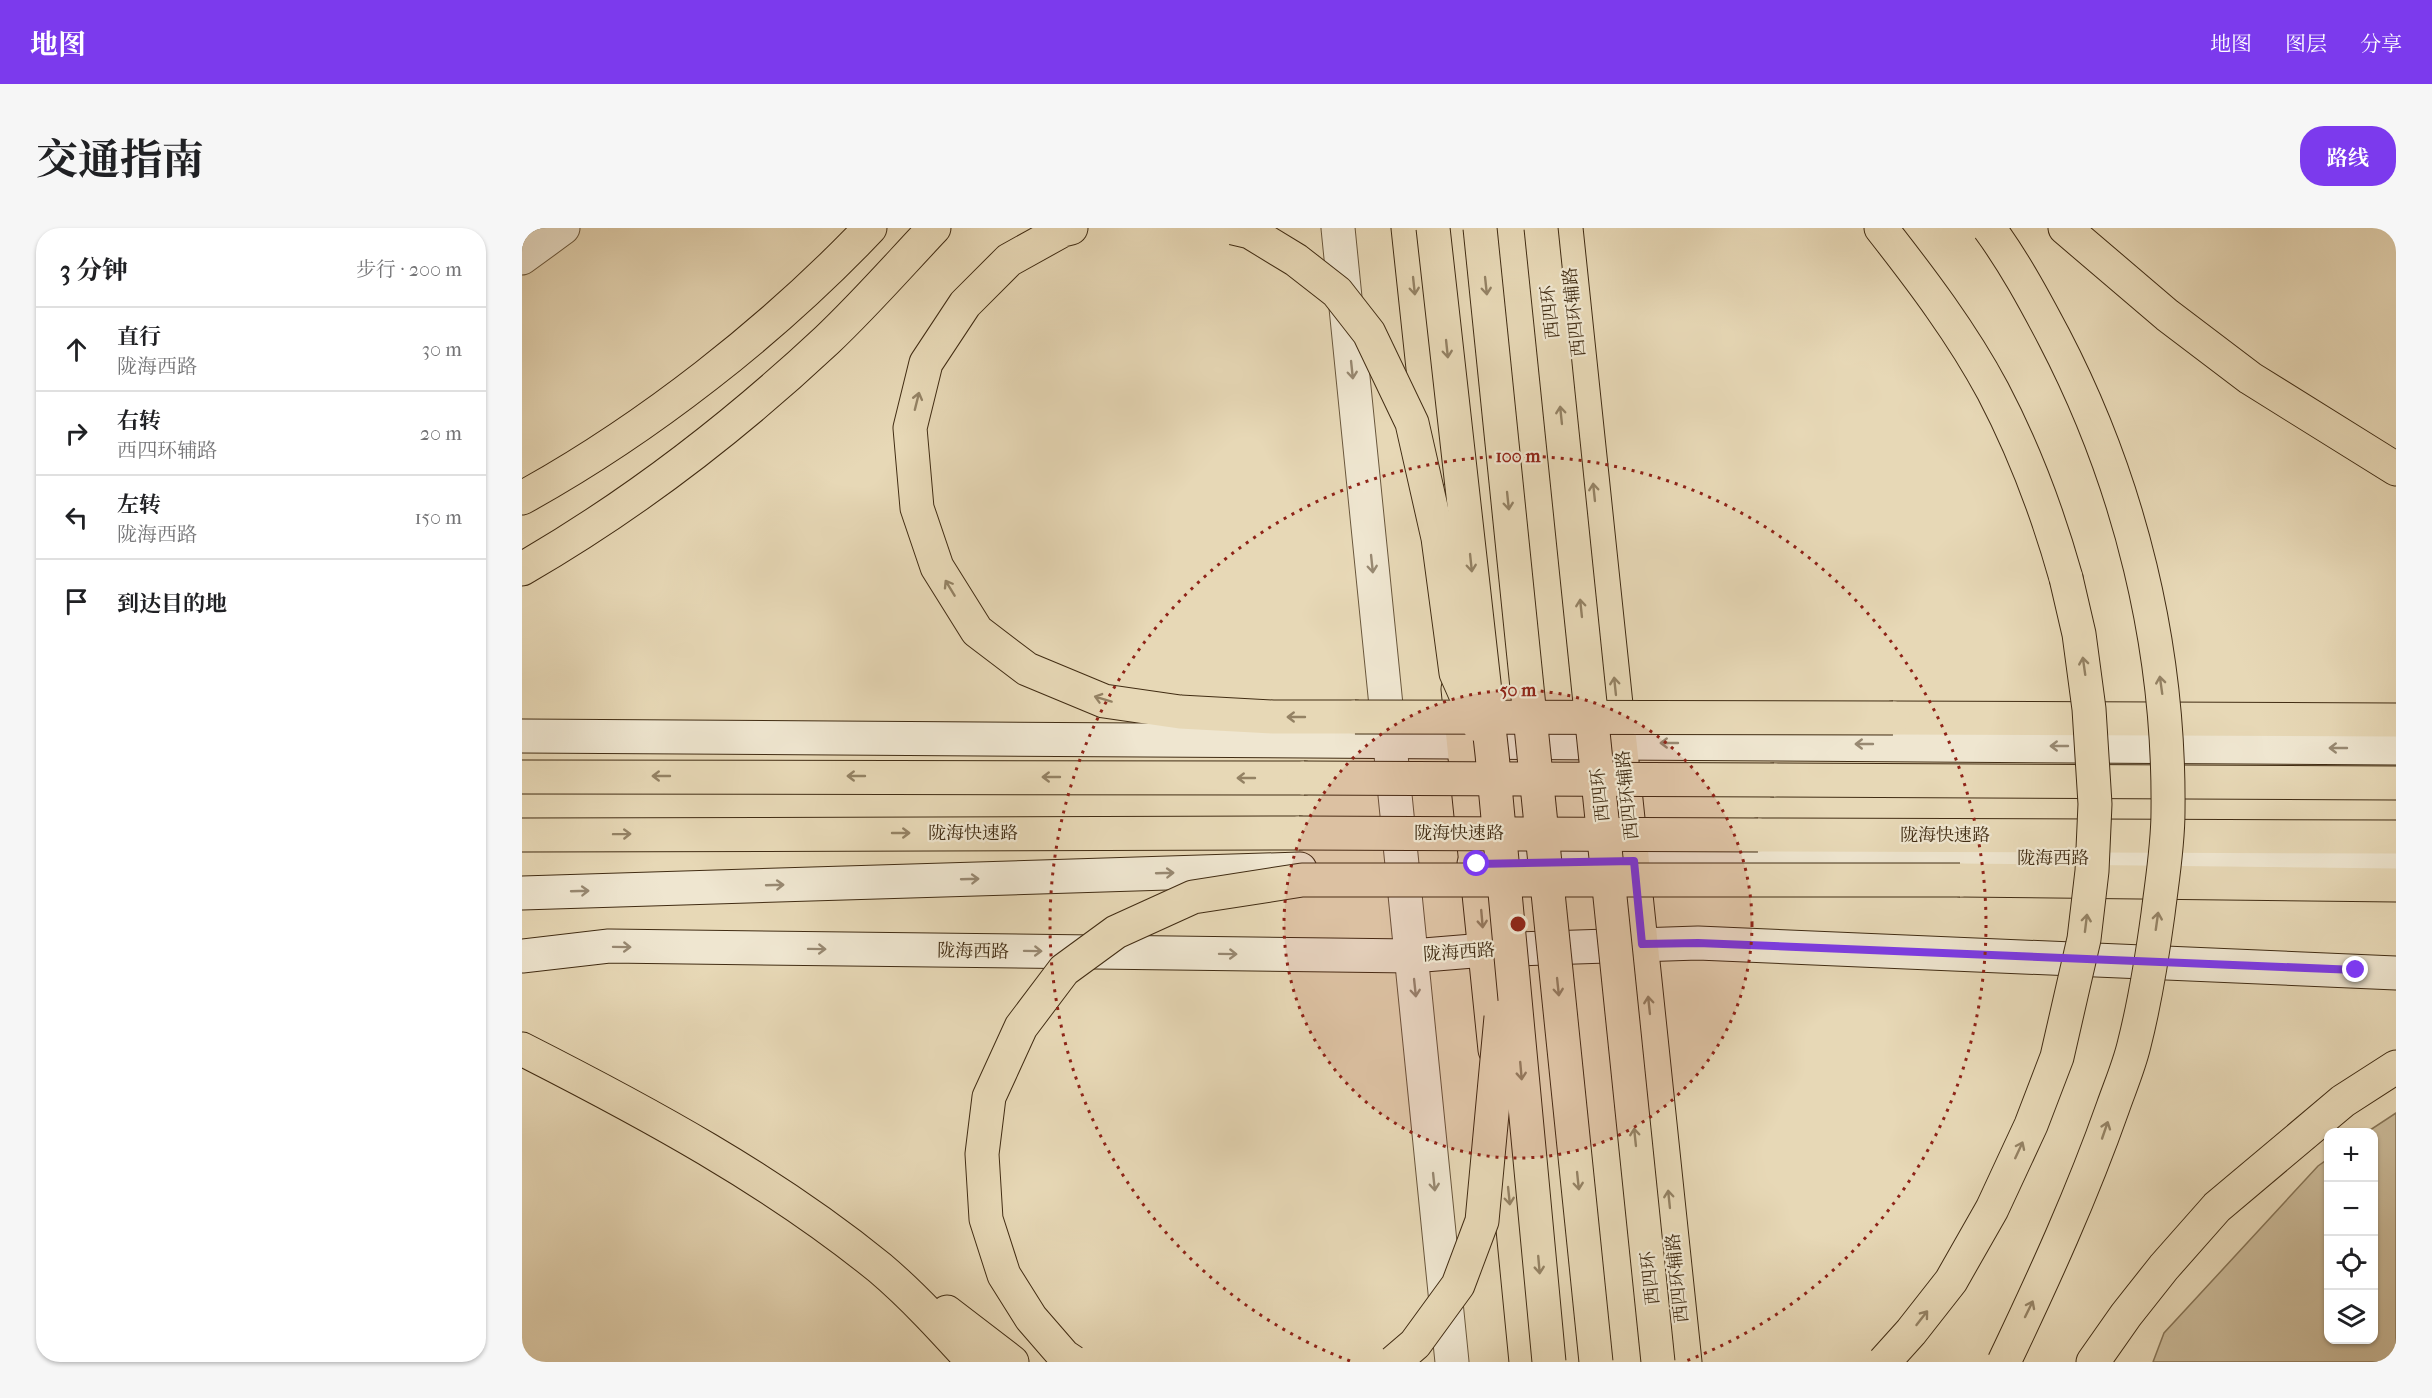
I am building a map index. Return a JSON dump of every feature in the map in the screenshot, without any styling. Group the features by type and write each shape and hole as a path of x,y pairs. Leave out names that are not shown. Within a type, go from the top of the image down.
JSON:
{"main road":[{"path":"522,258 563,228"},
{"path":"522,498 620,436 706,376 775,320 870,228"},
{"path":"522,569 580,536 691,457 752,408 829,338 934,228"},
{"path":"1071,228 1063,230 1009,260 965,303 926,363 910,428 917,508 938,567 976,631 1027,669 1104,701 1180,712 1273,717 2396,720"},
{"path":"1233,228 1250,232 1296,260 1337,292 1369,333 1412,423 1438,538 1456,673 1478,748"},
{"path":"1338,228 1452,1362"},
{"path":"1408,228 1478,748 1477,864 1497,947 1549,1362"},
{"path":"1433,228 1497,947 1526,1362"},
{"path":"1480,228 1596,1362"},
{"name":"西四环","path":"1541,228 1658,1362"},
{"name":"西四环辅路","path":"1566,228 1622,743 1685,1362"},
{"path":"1881,228 1920,278 1992,390 2050,523 2079,634 2089,709 2095,804 2092,871 2084,939 2057,1058 2031,1125 1992,1209 1950,1281 1911,1332 1884,1362"},
{"path":"1989,228 2028,287 2076,379 2101,438 2130,524 2148,596 2157,655 2164,709 2168,778 2168,817 2163,878 2149,973 2134,1047 2097,1152 2057,1251 2004,1362"},
{"path":"2065,228 2167,315 2250,378 2396,469"},
{"path":"522,736 1390,741 1478,748 1622,743 2396,748"},
{"path":"522,777 2396,783"},
{"name":"陇海快速路","path":"522,835 1311,833 2396,837"},
{"name":"陇海西路","path":"522,893 1403,866 1886,856 2396,860"},
{"path":"1072,1362 1031,1318 1004,1275 986,1219 982,1154 989,1097 1021,1027 1064,970 1116,932 1193,897 1302,880 1960,880 2396,885"},
{"name":"陇海西路","path":"522,956 609,946 1412,956 1497,947 1710,943 2396,973"},
{"path":"1394,1362 1415,1344 1458,1286 1482,1221 1497,947"},
{"path":"522,1049 632,1105 718,1157 806,1214 880,1269 964,1323 1012,1362"},
{"path":"2093,1362 2145,1291 2217,1206 2343,1101 2396,1067"},
{"path":"880,1269 944,1330 973,1362"}],"shaded area":[{"path":"2396,1113 2396,1362 2153,1362 2164,1333 2324,1162 2324,1344 2378,1344 2378,1128 2373,1128"}],"route":[{"path":"1477,864 1634,861 1642,944 1698,943 2356,970"}]}
